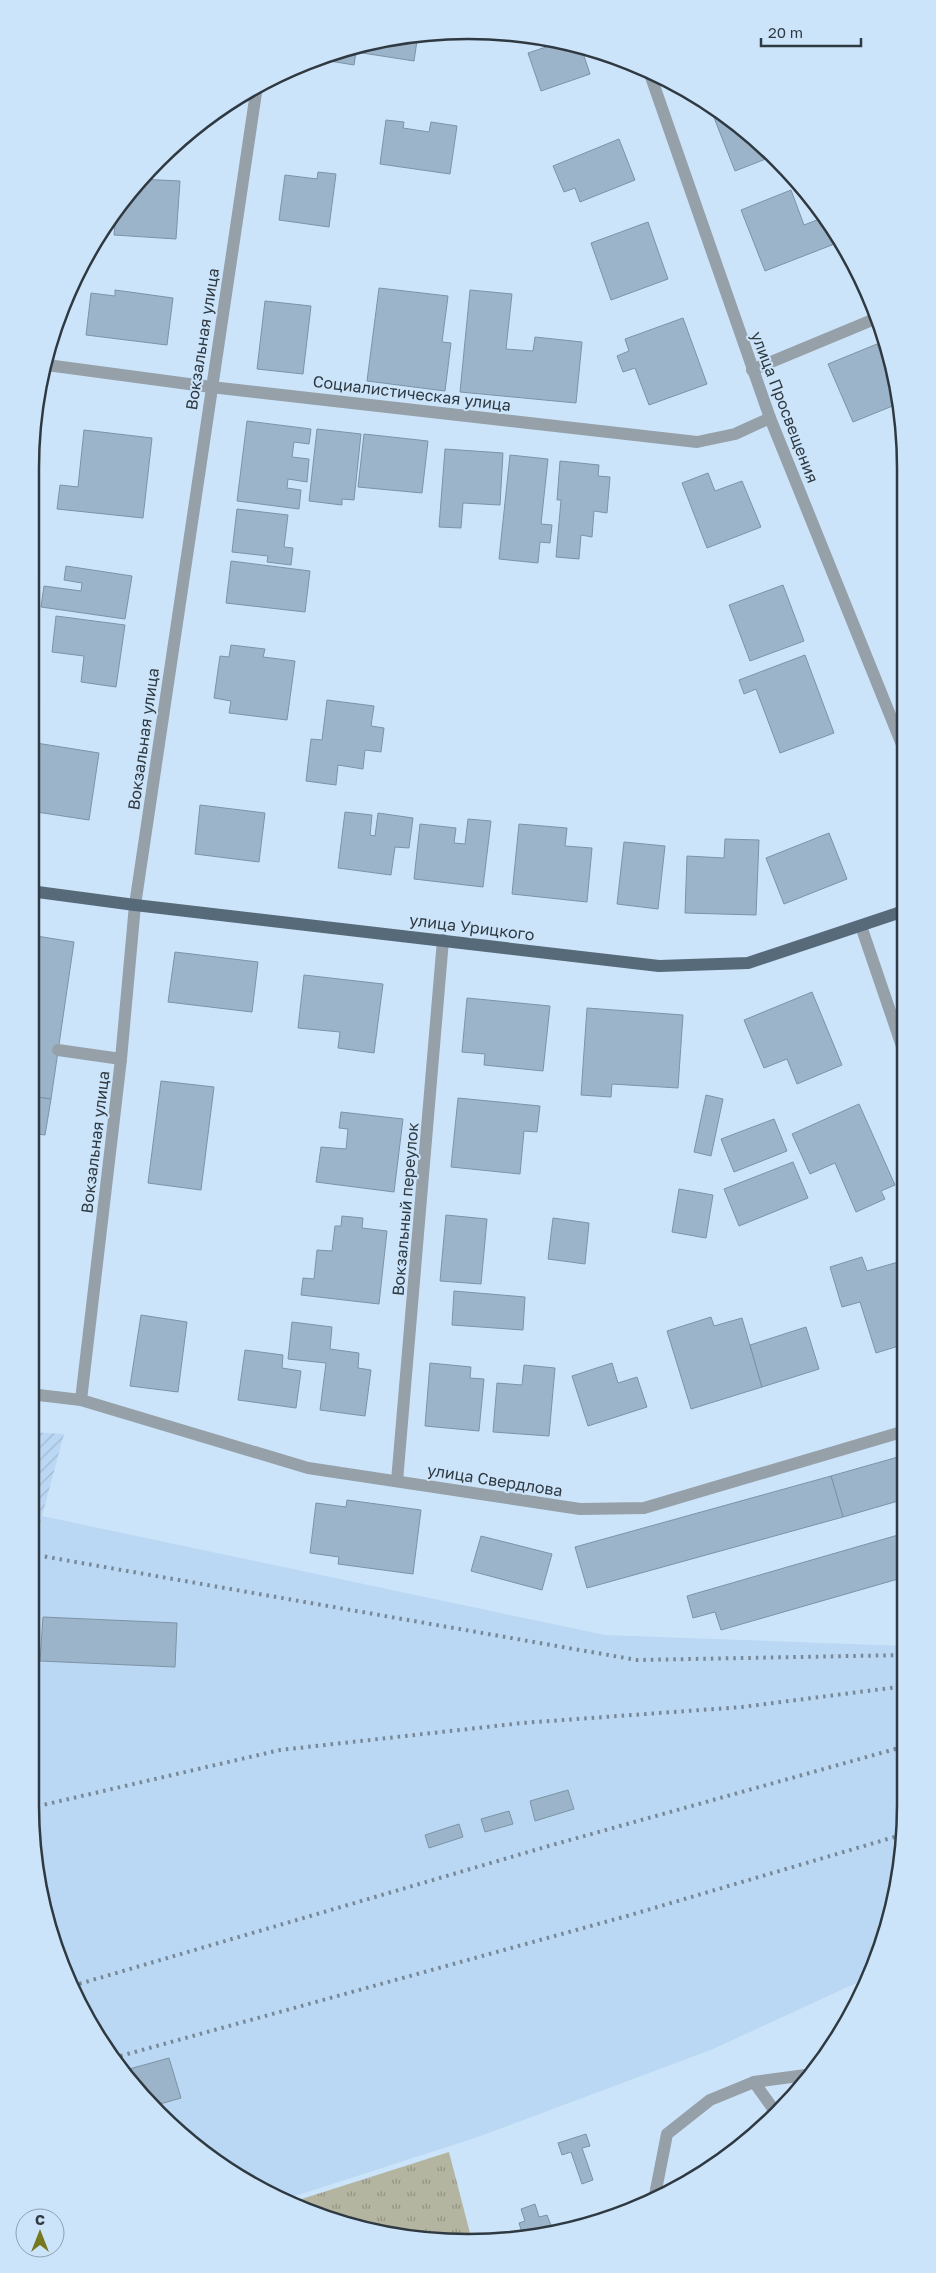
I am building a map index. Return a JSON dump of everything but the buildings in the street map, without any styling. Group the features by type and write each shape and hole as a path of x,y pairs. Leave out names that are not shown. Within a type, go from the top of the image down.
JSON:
{"main road":[{"name":"улица Урицкого","path":"39,892 659,966 748,962 897,913"}],"street":[{"name":"улица Просвещения","path":"652,80 770,418 897,728"},
{"name":"Вокзальная улица","path":"81,1400 121,1059 135,905 211,387 257,94"},
{"path":"752,370 871,321"},
{"name":"Социалистическая улица","path":"51,366 211,387 697,442 735,434 770,418"},
{"path":"861,926 897,1031"},
{"name":"Вокзальный переулок","path":"397,1481 443,940"},
{"path":"58,1050 121,1059"},
{"name":"улица Свердлова","path":"39,1395 81,1400 308,1468 580,1509 644,1508 897,1434"},
{"path":"656,2191 667,2134 710,2100 754,2082 801,2076"},
{"path":"754,2082 773,2108"}],"shaded area":[{"path":"39,1433 64,1434 39,1532"},
{"path":"42,1516 605,1635 897,1646 897,1805 894,1861 883,1916 859,1982 713,2049 478,2137 293,2197 253,2177 207,2146 185,2128 164,2109 127,2066 96,2020 83,1995 71,1969 53,1916 42,1861 40,1833 39,1532"}],"green space":[{"path":"449,2152 470,2234 412,2231 384,2226 357,2220 299,2200"}],"railway":[{"path":"39,1556 637,1660 897,1655"},
{"path":"39,1806 280,1750 522,1723 742,1707 897,1687"},
{"path":"78,1984 552,1845 897,1749"},
{"path":"120,2056 627,1916 896,1837"}]}
